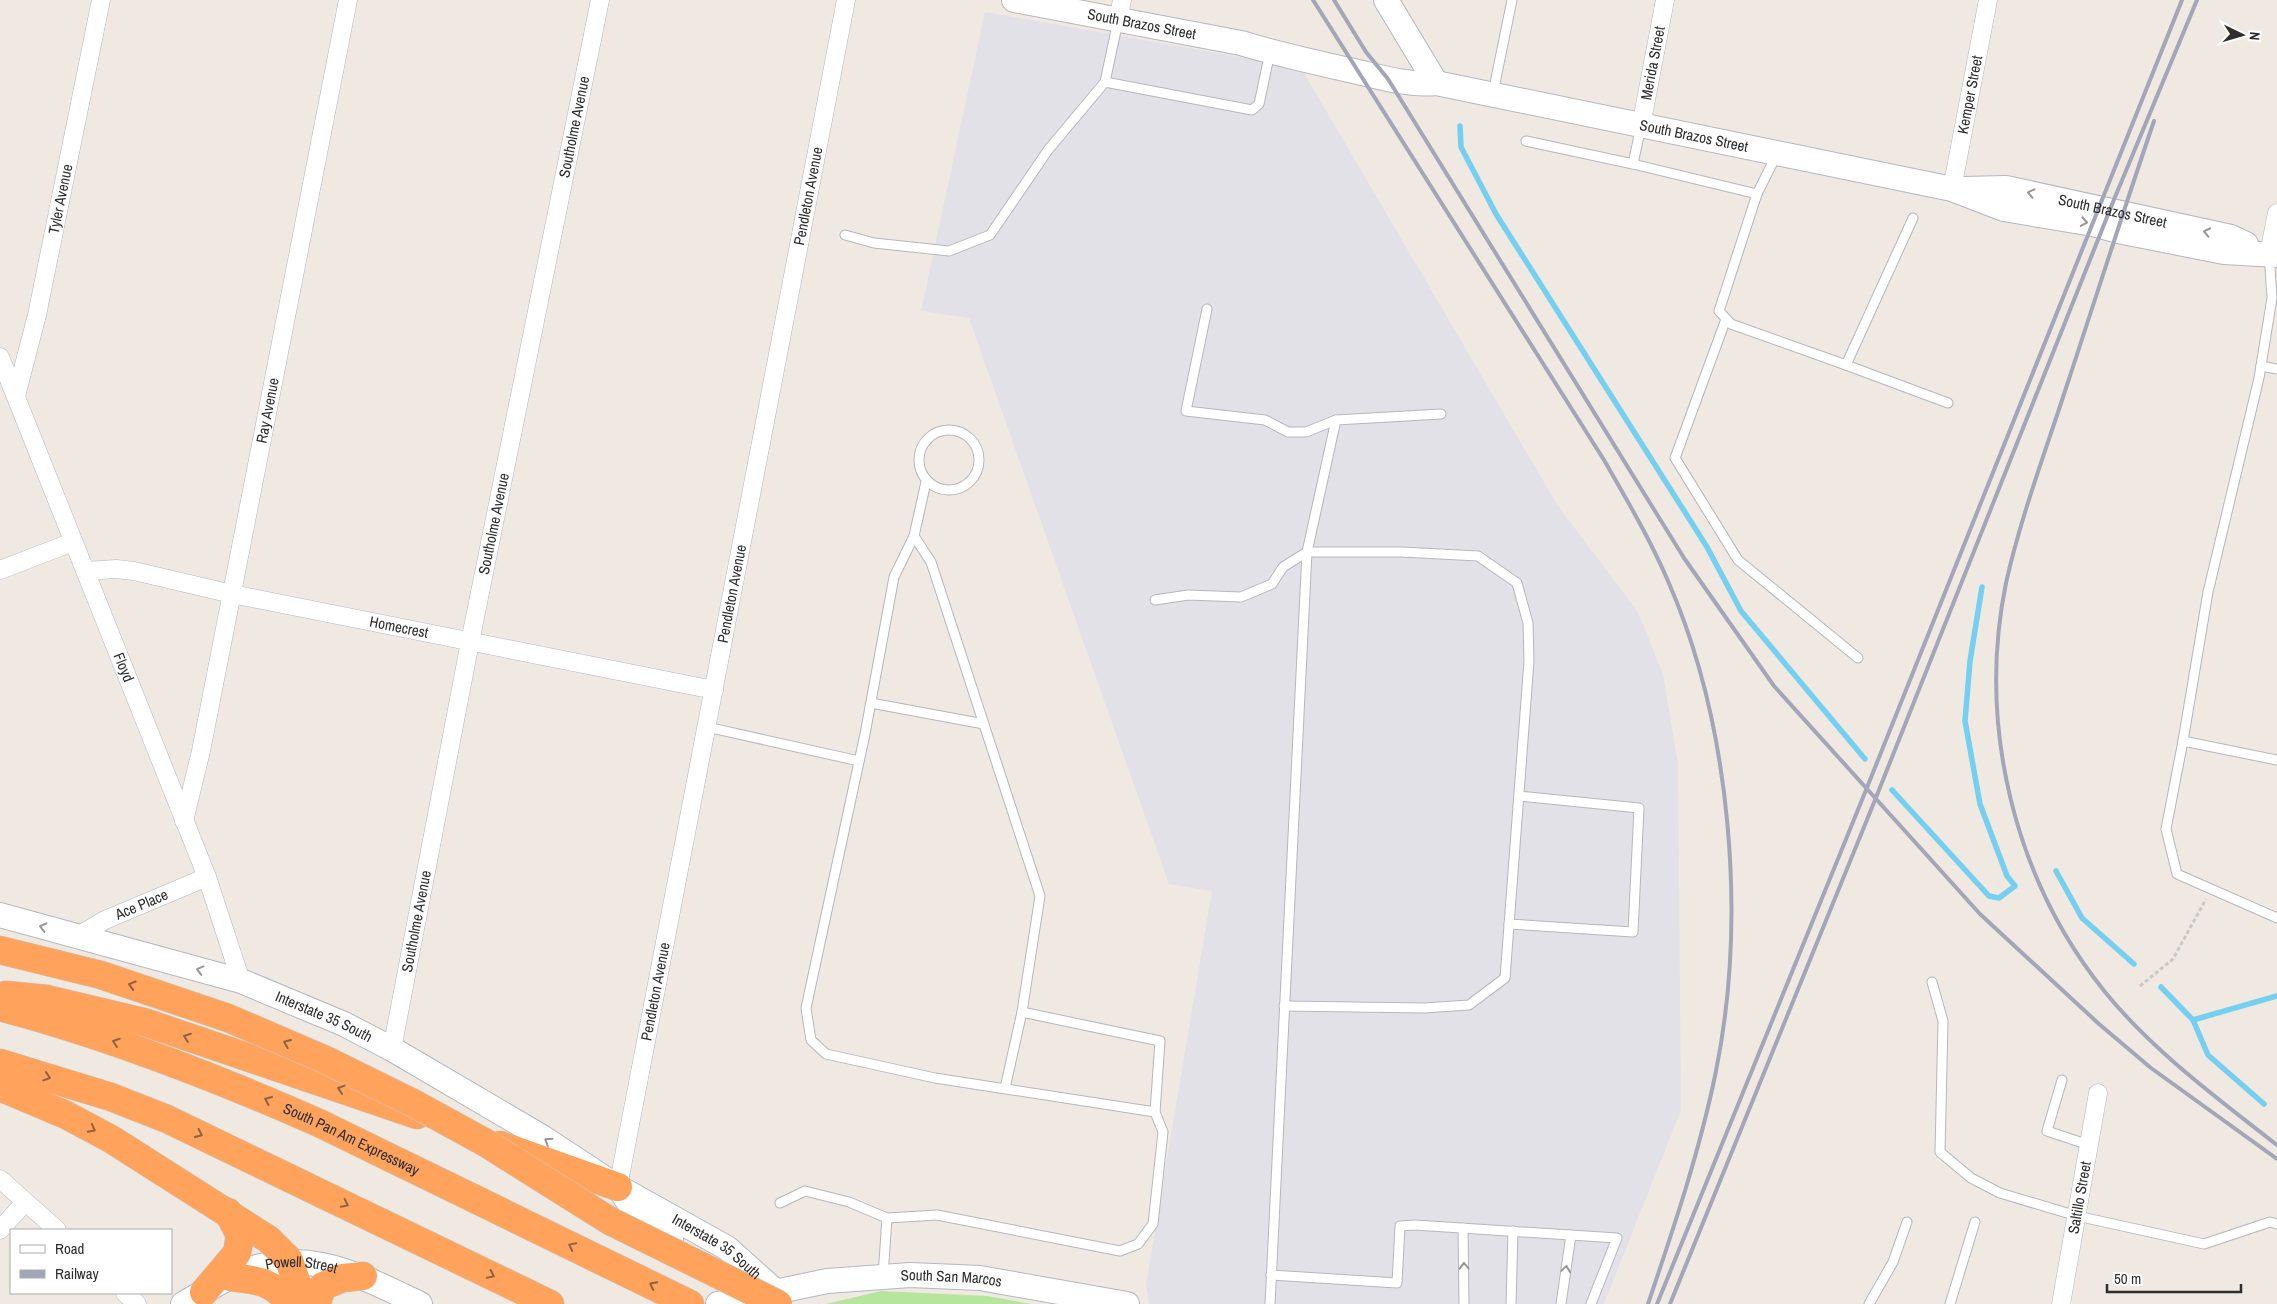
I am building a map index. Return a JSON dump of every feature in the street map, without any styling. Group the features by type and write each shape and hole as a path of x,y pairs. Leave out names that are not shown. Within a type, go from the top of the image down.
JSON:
{"highway":[{"path":"0,950 101,975 228,1018 326,1060 486,1143 610,1221 777,1298"},
{"path":"0,994 47,999 144,1022 618,1187"},
{"name":"South Pan Am Expressway","path":"0,1007 72,1026 156,1056 319,1122 690,1304"},
{"path":"0,1063 111,1097 168,1119 550,1304"},
{"path":"0,1087 66,1115 111,1138 268,1239 289,1260 304,1304"},
{"path":"194,1298 237,1253 240,1235 228,1212"},
{"path":"316,1304 323,1286 343,1278 362,1276"},
{"path":"230,1277 259,1281 277,1288 291,1304"}],"street":[{"name":"Tyler Avenue","path":"16,396 37,315 101,0"},
{"name":"Ray Avenue","path":"184,821 232,594 348,0"},
{"name":"Southolme Avenue","path":"392,1048 470,642 600,0"},
{"name":"Pendleton Avenue","path":"618,1187 846,0"},
{"name":"South Brazos Street","path":"1014,0 1120,10 1270,52 1388,80 1421,84 1436,83 1952,189 2004,208 2093,224 2118,231 2224,252 2273,254"},
{"path":"1386,0 1436,83"},
{"name":"Merida Street","path":"1641,126 1665,0"},
{"name":"Kemper Street","path":"1952,189 1988,0"},
{"name":"South Brazos Street","path":"1241,43 1280,42 1375,63 1414,68 1436,83"},
{"path":"2273,254 2277,213"},
{"name":"Floyd","path":"0,357 207,877 241,981"},
{"path":"0,570 73,542"},
{"name":"Homecrest","path":"85,571 134,571 232,594 714,690"},
{"name":"Ace Place","path":"78,936 105,920 207,877"},
{"name":"Interstate 35 South","path":"0,915 241,981 344,1024 392,1048 542,1137 618,1187 727,1248 777,1298"},
{"name":"Saltillo Street","path":"2061,1304 2098,1093"},
{"path":"0,1179 56,1229"},
{"path":"0,1230 25,1202"},
{"name":"Powell Street","path":"194,1298 230,1277 247,1270 289,1260 320,1264 362,1276 420,1304"},
{"name":"South San Marcos","path":"777,1298 827,1281 883,1276 980,1278 1128,1304"},
{"path":"126,1294 137,1304"},
{"path":"718,1304 777,1298"}],"lane":[{"path":"1492,95 1512,0"},
{"path":"845,236 874,243 949,250 990,235 1048,150 1105,82 1120,10"},
{"path":"1105,82 1252,110 1259,104 1270,52"},
{"path":"1633,164 1641,126"},
{"path":"1526,141 1633,164 1757,194"},
{"path":"1777,154 1757,194 1719,311 1731,324 1846,364 1948,404"},
{"path":"1846,364 1913,218"},
{"path":"2273,254 2272,298 2261,366 2208,592 2166,829 2176,874 2277,918"},
{"path":"1206,309 1186,411 1265,420 1288,432 1306,432 1336,420 1441,414"},
{"path":"1726,319 1675,458 1738,560 1858,658"},
{"path":"2261,366 2277,369"},
{"path":"1270,1304 1307,552 1336,420"},
{"path":"926,482 934,487 953,491 970,482 979,465 979,455 976,446 970,438 961,432 941,431 931,435 919,452 920,473 926,482 914,536 894,577 871,703 806,1008 811,1040 826,1054 935,1078 1155,1112"},
{"path":"914,536 931,562 1040,896 1022,1012 1005,1088"},
{"path":"1155,600 1188,595 1241,597 1272,584 1283,567 1307,552 1402,552 1478,556 1517,582 1528,623 1529,660 1505,978 1470,1005 1424,1008 1284,1006"},
{"path":"871,703 984,724"},
{"path":"707,727 859,760"},
{"path":"2183,741 2277,760"},
{"path":"1509,924 1633,932 1639,808 1519,796"},
{"path":"1932,982 1943,1021 1940,1152 1971,1178 2000,1193 2077,1216 2204,1244 2270,1222 2277,1224"},
{"path":"780,1203 805,1191 849,1202 887,1218 937,1215 1120,1251 1138,1244 1153,1224 1163,1132 1155,1112 1160,1041 1022,1012"},
{"path":"2062,1080 2047,1131 2089,1145"},
{"path":"883,1276 887,1218"},
{"path":"1869,1304 1893,1262 1907,1222"},
{"path":"1950,1304 1975,1222"},
{"path":"1271,1275 1397,1283 1400,1226 1414,1225 1616,1238 1591,1304"},
{"path":"1463,1228 1464,1304"},
{"path":"1511,1304 1512,1231"},
{"path":"1561,1304 1571,1235"}],"path":[{"path":"2140,986 2173,960 2211,890"}],"shaded area":[{"path":"985,12 1301,68 1558,506 1638,612 1663,674 1678,764 1681,1110 1604,1304 1149,1304 1146,1285 1212,891 1169,884 969,318 921,311"}],"green space":[{"path":"881,1291 987,1296 1032,1304 826,1304"}],"waterway":[{"path":"1460,126 1461,147 1496,214 1707,547 1741,611 1865,759"},
{"path":"1892,790 1989,896 1999,898 2015,886 2007,876 1980,804 1965,721 1970,661 1982,587"},
{"path":"2056,871 2082,918 2134,964"},
{"path":"2161,987 2193,1020 2208,1055 2264,1104"},
{"path":"2193,1020 2277,996"}],"railway":[{"path":"1313,0 1604,460 1630,505 1668,581 1689,637 1706,697 1719,759 1727,822 1731,886 1730,950 1725,1012 1710,1101 1677,1217 1648,1304"},
{"path":"1334,0 1366,52 1388,79 1684,558 1774,686 1980,914 2099,1024 2151,1068 2277,1159"},
{"path":"1657,1304 1866,790 2182,0"},
{"path":"1670,1304 1875,800 2113,202 2197,0"},
{"path":"2154,121 2034,483 2012,558 2006,583 1998,637 1996,691 2001,745 2010,798 2026,850 2047,900 2073,948 2105,992 2144,1034 2186,1073 2277,1145"}]}
